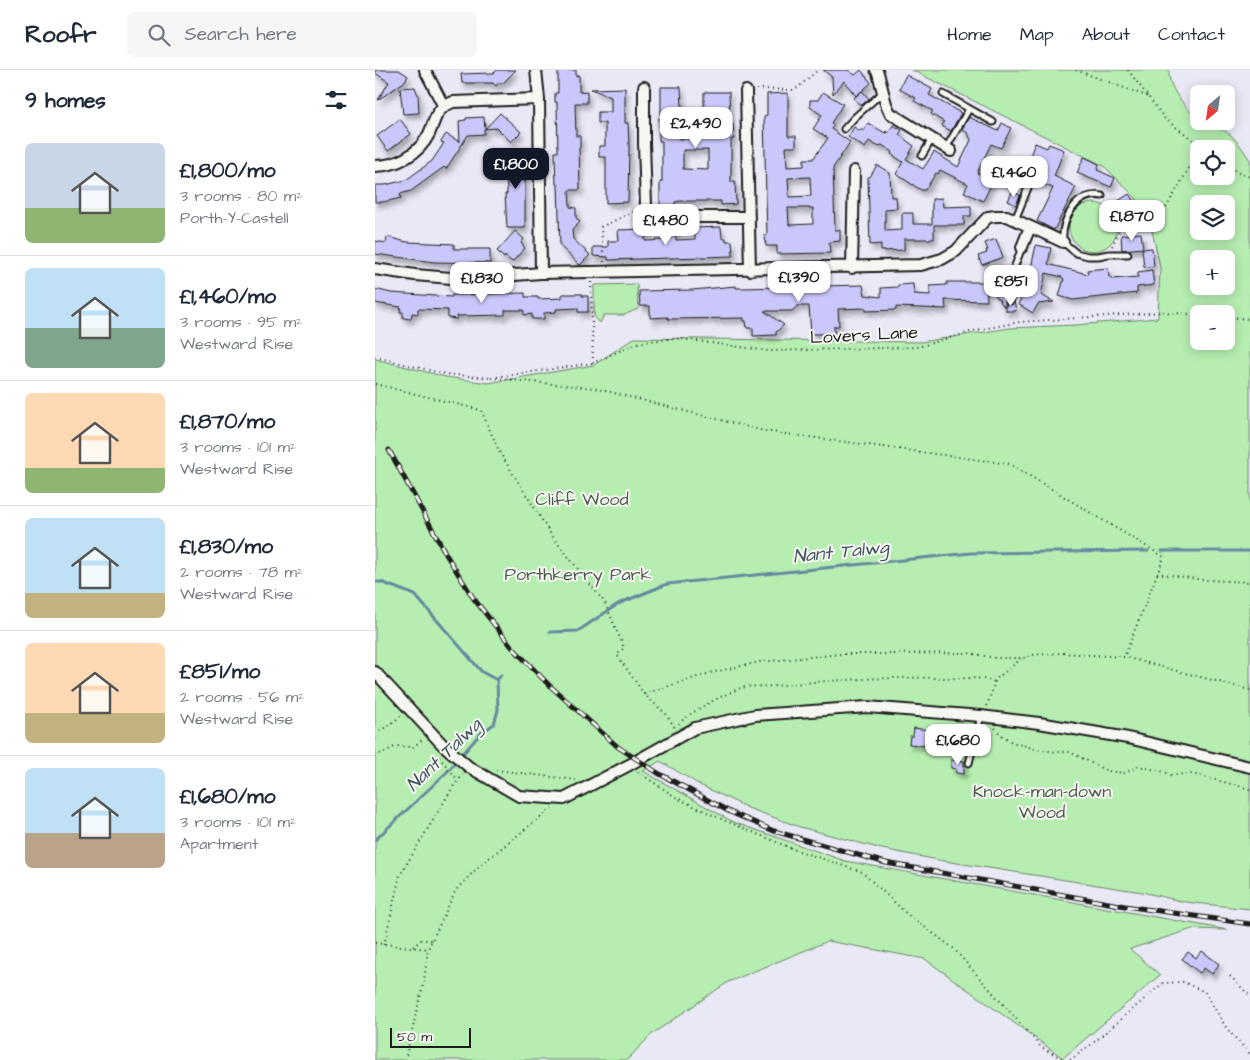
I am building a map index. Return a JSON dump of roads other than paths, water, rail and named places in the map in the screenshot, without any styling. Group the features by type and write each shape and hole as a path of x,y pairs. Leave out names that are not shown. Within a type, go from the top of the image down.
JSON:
{"street":[{"path":"425,70 443,106"},
{"path":"537,70 541,273"},
{"path":"876,70 890,113 948,149"},
{"path":"644,87 643,144 646,206 651,217 749,217"},
{"path":"746,91 750,270"},
{"path":"375,166 386,166 405,159 418,150 428,135 435,116 443,106 453,102 539,99"},
{"path":"853,268 854,171"},
{"path":"375,269 415,276 463,279 541,273 921,266 942,259 956,251 988,217 996,216 1007,216 1063,242"},
{"path":"1022,247 1030,226"},
{"path":"375,672 453,754 467,765 519,796 564,799 695,728 755,715 867,707 982,716 1039,723 1128,738 1250,767"}],"lane":[{"path":"844,129 883,92"},
{"path":"943,94 993,122"},
{"path":"948,149 969,109"},
{"path":"921,156 932,139"},
{"path":"1015,220 1035,173"},
{"path":"1102,196 1092,194 1081,200 1071,210 1063,227 1063,242 1076,253 1088,256 1128,254"},
{"path":"1010,301 1010,280 1022,247"},
{"path":"969,763 982,716"}],"waterway":[{"name":"Nant Talwg","path":"550,632 578,631 618,604 667,584 971,553 1148,551"},
{"name":"Nant Talwg","path":"1162,551 1250,551"},
{"path":"375,582 381,582 415,595 482,672 497,680"},
{"name":"Nant Talwg","path":"375,840 447,772 481,733 494,724 498,710 497,680 501,675"}],"railway":[{"path":"389,450 447,556 474,599 512,647 548,684 618,747 658,773 730,812 774,831 886,863 1125,906 1250,924"}],"park label":[{"name":"Cliff Wood","path":"582,499"},
{"name":"Porthkerry Park","path":"578,574"},
{"name":"Knock-man-down Wood","path":"1042,801"}]}
